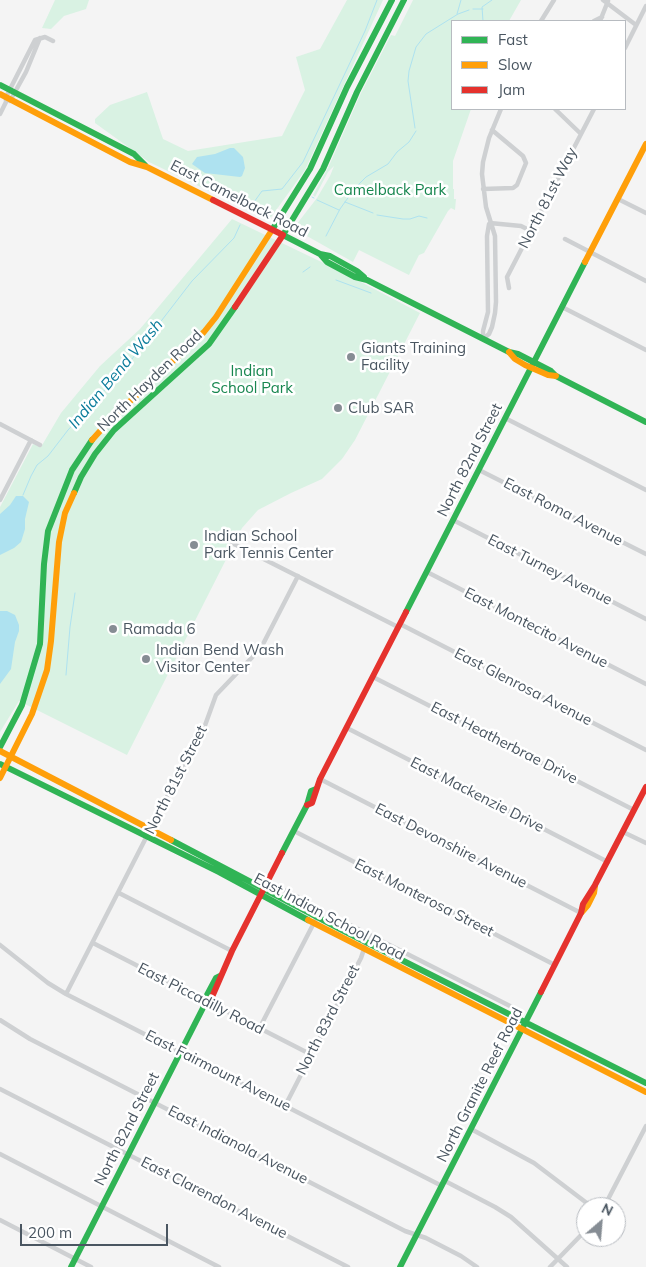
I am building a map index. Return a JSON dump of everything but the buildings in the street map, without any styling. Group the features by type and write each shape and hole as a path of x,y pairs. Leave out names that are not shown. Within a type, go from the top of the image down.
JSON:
{"main road":[{"name":"North Hayden Road","path":"0,749 22,705 36,662 40,644 44,564 48,531 72,470 88,446 109,421 204,332 216,316 310,168 347,87 392,0"},
{"name":"North Hayden Road","path":"0,778 3,765 11,756 37,702 46,670 51,641 60,536 66,513 81,477 114,430 209,344 225,323 283,235 323,169 357,92 404,0"},
{"name":"East Camelback Road","path":"0,85 134,154 147,166"},
{"name":"East Camelback Road","path":"6,98 130,162 147,166 320,254 326,262 355,277 367,280 509,352 515,359 533,364 548,375 556,376 646,422"},
{"name":"North 82nd Street","path":"71,1267 206,1002 212,997 232,951 307,806 311,791 316,789 646,144"},
{"name":"East Indian School Road","path":"0,749 297,906 315,920 364,950 646,1092"},
{"name":"East Indian School Road","path":"3,765 219,872 261,896 366,942 646,1083"},
{"name":"North Granite Reef Road","path":"400,1267 555,965 581,913 583,904 608,862 646,787"}],"street":[{"path":"542,20 554,0"},
{"path":"601,19 606,1 636,26"},
{"path":"626,46 646,6"},
{"path":"0,114 6,98 26,72 40,38 45,37 53,41"},
{"path":"483,339 489,334 495,312 495,236 490,223 483,189 483,162 492,130 501,110"},
{"path":"557,110 581,134"},
{"name":"North 81st Way","path":"509,288 507,277 593,110"},
{"path":"483,189 513,188 517,185 526,163 523,156 492,130"},
{"path":"618,199 646,213"},
{"path":"490,223 521,226 531,230"},
{"path":"483,339 488,312 487,236 490,223"},
{"path":"565,239 646,281"},
{"path":"562,306 646,350"},
{"path":"505,418 646,490"},
{"path":"0,424 40,445"},
{"path":"0,500 31,440"},
{"name":"East Roma Avenue","path":"479,470 646,554"},
{"name":"East Turney Avenue","path":"453,520 646,619"},
{"name":"East Glenrosa Avenue","path":"232,543 646,750"},
{"name":"East Montecito Avenue","path":"427,572 646,684"},
{"name":"North 81st Street","path":"66,994 177,778 199,742 216,694 261,648 298,576"},
{"name":"East Heatherbrae Drive","path":"373,677 634,810"},
{"name":"East Mackenzie Drive","path":"346,728 608,862"},
{"name":"East Devonshire Avenue","path":"320,780 581,913"},
{"name":"East Monterosa Street","path":"294,831 555,965"},
{"path":"623,832 646,843"},
{"name":"East Indian School Road","path":"278,887 298,898 297,906"},
{"path":"118,893 232,951"},
{"path":"259,1028 315,920"},
{"name":"East Indian School Road","path":"350,925 512,1007"},
{"name":"North 83rd Street","path":"285,1106 364,950 369,934"},
{"name":"East Piccadilly Road","path":"93,943 310,1054"},
{"name":"East Fairmount Avenue","path":"0,946 48,983 66,994 285,1106 495,1207 511,1217 567,1267"},
{"path":"502,1010 505,1003"},
{"name":"East Indianola Avenue","path":"0,1020 30,1039 406,1232 426,1238 461,1256 477,1267"},
{"name":"East Clarendon Avenue","path":"0,1089 348,1267"},
{"path":"610,1197 644,1137 646,1126"},
{"path":"471,1128 534,1163 579,1197"},
{"path":"0,1154 219,1267"},
{"path":"0,1220 91,1267"},
{"path":"550,1267 576,1240"}],"green space":[{"path":"55,0 89,0 86,9 64,16 51,29 42,28"},
{"path":"347,0 383,0 305,170 269,220 149,162 95,123 95,119 110,105 147,92 163,139 188,151 282,136 305,90 296,57 320,49"},
{"name":"Camelback Park","path":"413,0 521,0 510,20 451,20 451,110 471,110 453,161 455,210 451,208 448,211 424,253 419,255 409,275 359,250 353,262 298,231 296,225 317,198 330,176 334,166 328,172 315,197 313,195 328,168 361,93 391,35 395,36"},
{"name":"Indian School Park","path":"232,219 336,269 420,313 355,440 342,459 322,479 258,510 242,528 127,755 19,701 0,732 0,507 33,444 41,447 61,413 100,366 140,329"}],"water":[{"path":"234,148 243,157 245,168 240,177 205,173 192,164 197,157 215,154"},
{"path":"16,496 23,496 29,502 25,529 21,542 0,555 0,514"},
{"path":"0,611 7,611 15,615 19,631 15,642 11,669 0,684"}],"waterway":[{"name":"Indian Bend Wash","path":"249,209 262,191 282,189 303,162 365,31 377,0"},
{"path":"457,14 461,0"},
{"path":"483,20 482,7 492,0"},
{"path":"473,9 483,9"},
{"path":"415,128 408,81 416,47 426,34 458,14 469,10"},
{"path":"326,236 340,209 355,188 366,177 388,164 397,152 409,142 416,131"},
{"path":"317,200 339,210"},
{"path":"345,202 373,213"},
{"path":"377,215 403,219 419,216 427,218"},
{"name":"Indian Bend Wash","path":"23,495 37,465 48,456 68,430 125,368 192,281 234,238 240,225"},
{"path":"303,272 310,267"},
{"path":"336,280 371,293"},
{"path":"66,675 75,593"}],"traffic: fast":[{"path":"272,230 310,169 347,87 392,0"},
{"path":"364,277 330,256 320,254 283,235 323,169 357,92 404,0"},
{"path":"0,85 134,154 145,165"},
{"path":"320,254 327,262 355,277 367,280 509,352 518,354 551,371 556,376 646,422"},
{"path":"406,612 585,262"},
{"path":"74,493 95,454 114,430 209,344 235,307"},
{"path":"0,747 22,705 40,644 44,564 48,531 72,470 92,440"},
{"path":"0,764 219,872 308,920"},
{"path":"282,853 307,805 311,791 316,789"},
{"path":"171,840 342,930 646,1083"},
{"path":"71,1267 206,1002 207,995 216,978 220,976"},
{"path":"400,1267 541,992"}],"traffic: slow":[{"path":"0,94 130,162 147,167 213,200"},
{"path":"585,262 646,144"},
{"path":"92,440 109,421 204,332 216,317 272,230"},
{"path":"509,352 515,359 525,365 548,375 556,376"},
{"path":"0,778 32,714 47,670 59,542 65,513 74,493"},
{"path":"0,751 171,840"},
{"path":"582,912 588,905 595,886"},
{"path":"308,920 646,1092"}],"traffic: jam":[{"path":"213,200 283,235 235,307"},
{"path":"307,805 312,803 320,779 406,612"},
{"path":"541,992 581,913 583,904 595,885 646,787"},
{"path":"206,1002 212,997 232,951 282,853"}],"place":[{"name":"Giants Training Facility","path":"351,357"},
{"name":"Club SAR","path":"338,408"},
{"name":"Indian School Park Tennis Center","path":"194,545"},
{"name":"Ramada 6","path":"113,629"},
{"name":"Indian Bend Wash Visitor Center","path":"146,659"}]}
